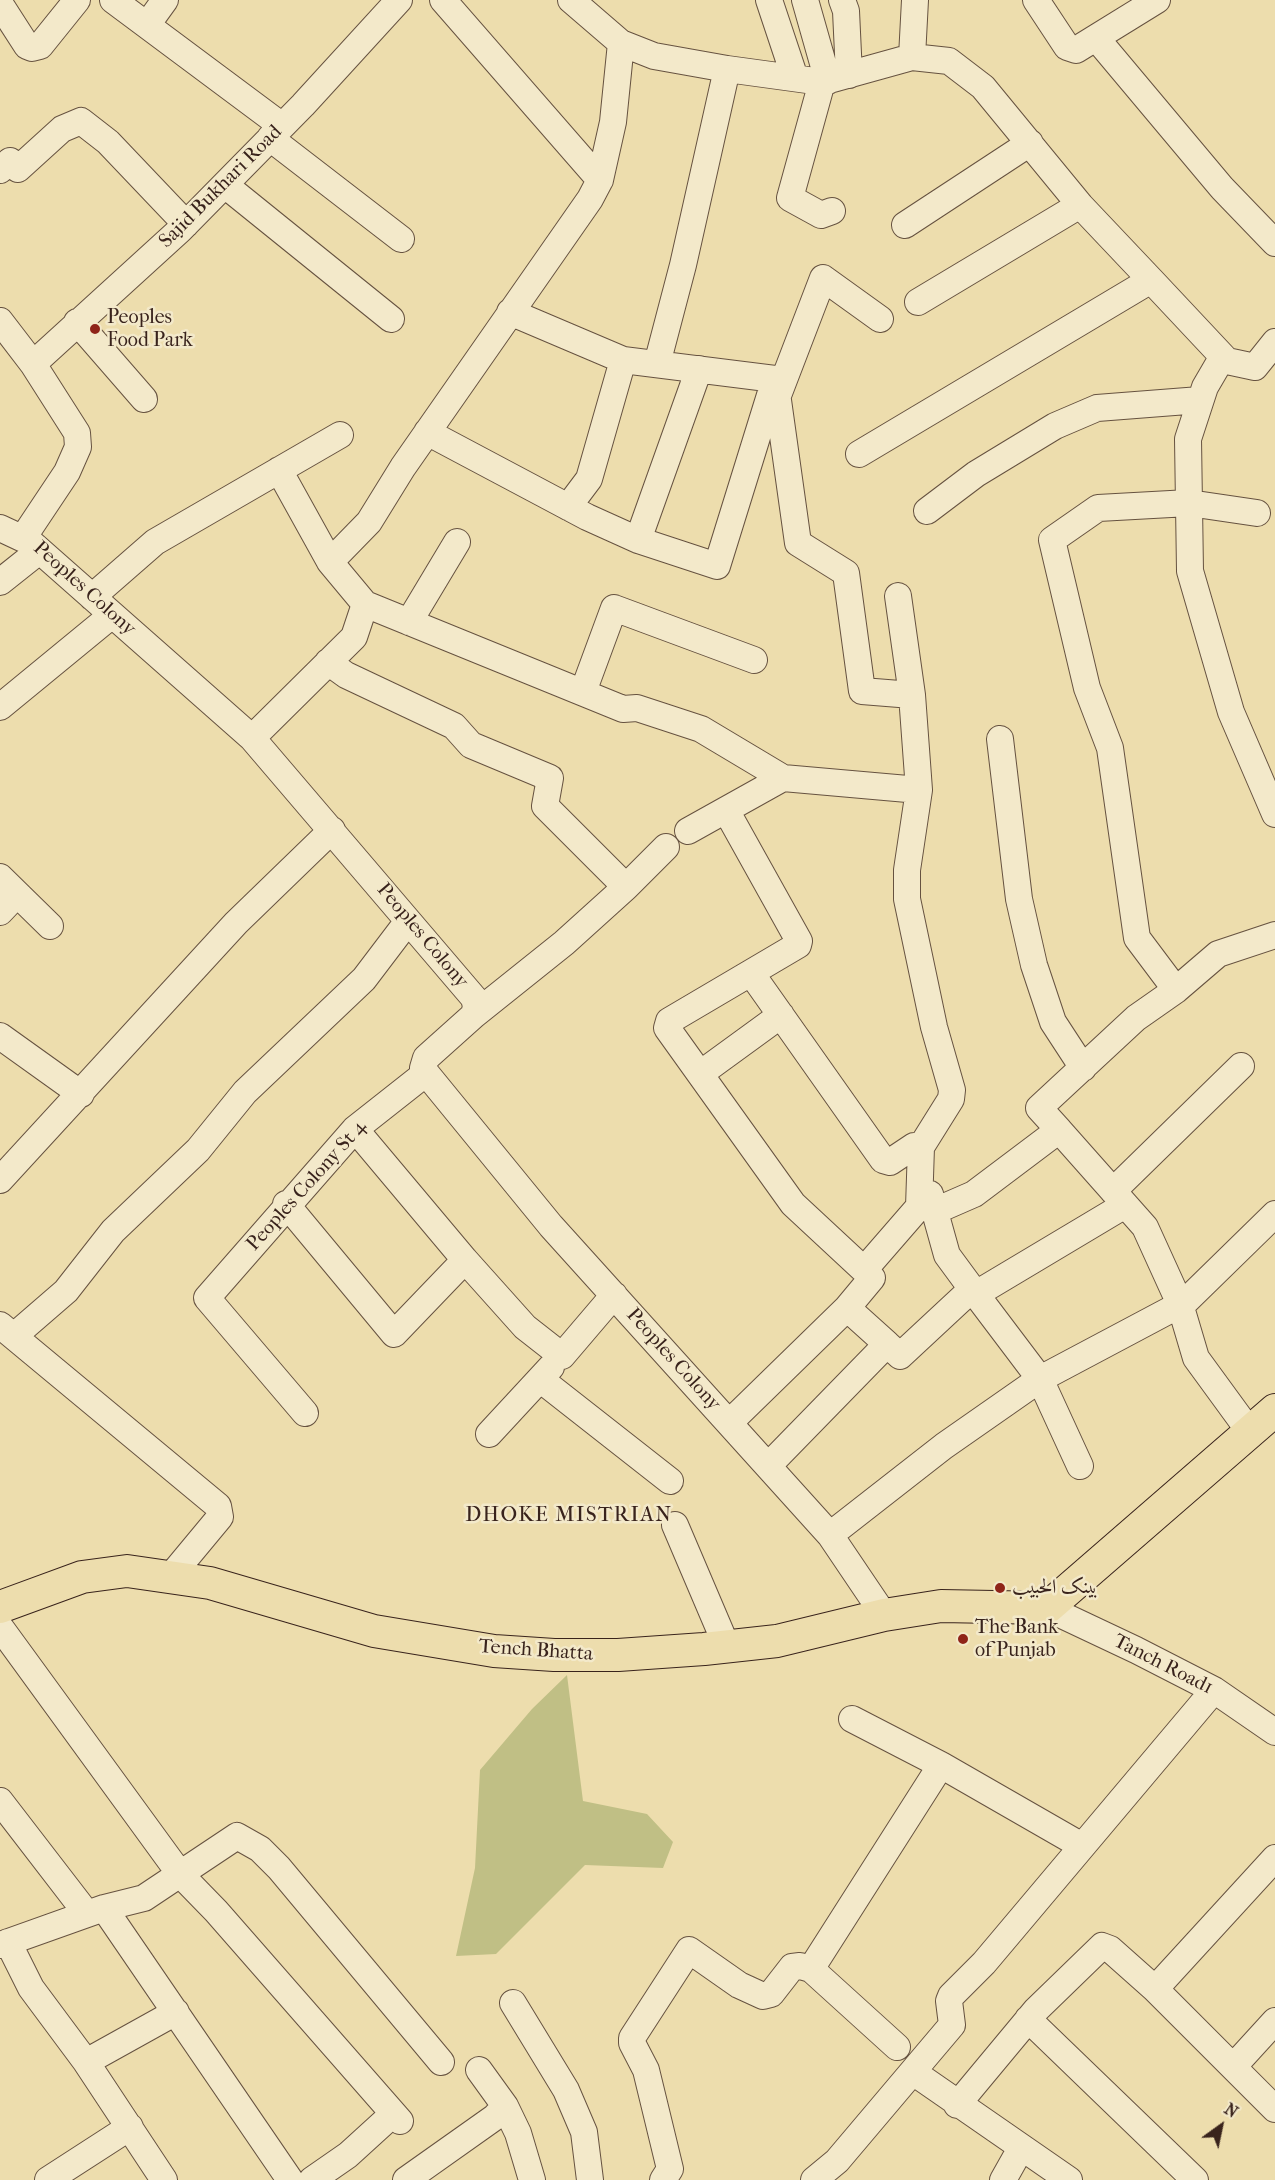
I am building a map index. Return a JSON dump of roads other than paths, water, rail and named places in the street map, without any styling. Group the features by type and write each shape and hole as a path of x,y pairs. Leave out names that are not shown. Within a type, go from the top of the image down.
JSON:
{"main road":[{"path":"1047,1608 1275,1410"},
{"name":"Tench Bhatta","path":"0,1607 82,1576 127,1572 171,1576 265,1598 374,1631 494,1651 554,1655 618,1655 777,1641 884,1615 941,1606 1047,1608"}],"street":[{"path":"0,4 27,46 32,48 40,46 77,0"},
{"path":"113,0 147,25 276,132 400,239"},
{"path":"147,25 165,0"},
{"name":"Sajid Bukhari Road","path":"33,364 186,224 276,132 399,0"},
{"path":"444,0 600,180"},
{"path":"571,0 621,43 654,56 727,69 795,78 833,79 912,57 949,61 984,87 1080,205 1227,361"},
{"path":"769,0 795,78"},
{"path":"805,0 833,79"},
{"path":"832,211 821,215 790,198 833,79 846,11 842,0"},
{"path":"912,57 915,0"},
{"path":"1036,0 1067,47 1076,50 1097,39 1150,2"},
{"path":"1097,39 1222,188 1275,243"},
{"path":"330,562 369,522 427,432 510,312 579,219 600,180 613,122 621,43"},
{"path":"657,364 683,266 727,69"},
{"path":"0,171 10,161 18,169 62,129 81,121 108,142 186,224"},
{"path":"905,225 1030,143"},
{"path":"225,185 391,320"},
{"path":"918,302 1080,205"},
{"path":"427,432 568,507 638,540 717,566 776,389 823,278 880,320"},
{"path":"859,454 1151,280"},
{"path":"510,312 623,360 699,369 776,389"},
{"name":"Peoples Colony","path":"0,321 33,364 77,433 78,447 67,472 27,537 34,547 252,738 474,998 476,1006 474,1015"},
{"path":"77,322 144,399"},
{"path":"1275,342 1255,367 1227,361 1219,363 1212,372 1200,400 1188,439 1190,571 1231,712 1270,787 1275,814"},
{"path":"568,507 589,479 623,360"},
{"path":"638,540 699,369"},
{"path":"776,389 798,543 846,573 862,691 912,695"},
{"path":"927,511 976,474 1055,426 1097,408 1200,400"},
{"path":"92,597 155,542 340,435"},
{"path":"279,470 330,562 365,604 623,709 637,708 701,729 783,778 919,790"},
{"path":"1176,990 1137,938 1110,748 1087,688 1052,540 1098,508 1189,503 1257,513"},
{"path":"0,528 34,547 0,582"},
{"path":"409,622 457,542"},
{"path":"898,596 912,695 919,790 907,870 907,899 934,1027 952,1090 951,1099 921,1147 927,1209 947,1255 1041,1379 1080,1466"},
{"path":"252,738 354,637 365,604"},
{"path":"583,692 614,608 754,660"},
{"path":"0,707 112,615"},
{"path":"328,662 346,675 454,726 471,745 549,778 545,806 626,887"},
{"path":"1000,739 1019,899 1034,965 1053,1022 1083,1068"},
{"path":"688,831 783,778"},
{"path":"726,810 799,941 798,945 667,1024 667,1028 793,1204 872,1278 847,1308 729,1423"},
{"path":"0,1180 236,923 332,830"},
{"path":"426,1073 423,1068 426,1058 474,1015 564,943 666,847"},
{"path":"6,894 50,926"},
{"path":"171,1576 220,1517 218,1506 7,1330 66,1291 112,1231 198,1150 245,1092 364,979 408,921"},
{"path":"1250,1432 1196,1358 1180,1304 1145,1227 1039,1108 1136,1018 1176,990 1218,954 1275,935"},
{"path":"751,973 883,1160 890,1162 914,1146 921,1147"},
{"path":"700,1074 781,1015"},
{"path":"0,1036 81,1094"},
{"path":"847,1308 900,1356 974,1292 1119,1198 1241,1066"},
{"name":"Peoples Colony","path":"426,1073 544,1217 830,1535 884,1615"},
{"name":"Peoples Colony St 4","path":"304,1413 207,1298 222,1283 286,1204 355,1129 426,1073"},
{"path":"355,1129 465,1260 525,1327 562,1356"},
{"path":"864,1270 927,1209 974,1194 1059,1130"},
{"path":"286,1204 394,1334 465,1260"},
{"path":"830,1535 944,1446 1041,1379 1180,1304 1275,1214"},
{"path":"489,1434 614,1296"},
{"path":"768,1466 887,1344"},
{"path":"540,1379 670,1481"},
{"path":"675,1525 726,1647"},
{"name":"Tanch Road1","path":"1047,1608 1214,1690 1275,1732"},
{"path":"0,1627 180,1874 223,1919 396,2118 312,2180"},
{"path":"814,2180 837,2161 952,2025 949,2006 951,1996 984,1963 1214,1690"},
{"path":"852,1719 941,1765 1082,1846"},
{"path":"811,1969 941,1765"},
{"path":"0,1801 96,1911 176,2012 290,2180"},
{"path":"157,2178 129,2127 87,2062 31,1988 4,1944 96,1911 144,1898 237,1836 260,1848 441,2062"},
{"path":"1155,1989 1275,1858"},
{"path":"957,2105 1028,2019 1102,1946 1110,1949 1155,1989 1275,2109"},
{"path":"663,2180 670,2169 645,2070 632,2043 632,2038 689,1950 695,1951 739,1985 763,1996 771,1994 792,1967 800,1966 811,1969 897,2047"},
{"path":"513,2003 566,2090 584,2132 590,2180"},
{"path":"87,2062 176,2012"},
{"path":"1028,2019 1195,2180"},
{"path":"1233,2067 1275,2021"},
{"path":"478,2070 500,2112 522,2180"},
{"path":"913,2072 957,2105 1069,2180"},
{"path":"406,2180 500,2112"},
{"path":"500,2112 518,2133 532,2180"},
{"path":"48,2180 129,2127"},
{"path":"1003,2180 1021,2148"}],"place":[{"name":"Peoples Food Park","path":"95,329"},
{"name":"بينک الحبيب","path":"1000,1588"},
{"name":"The Bank of Punjab","path":"963,1639"}],"district":[{"name":"DHOKE MISTRIAN","path":"569,1516"}]}
